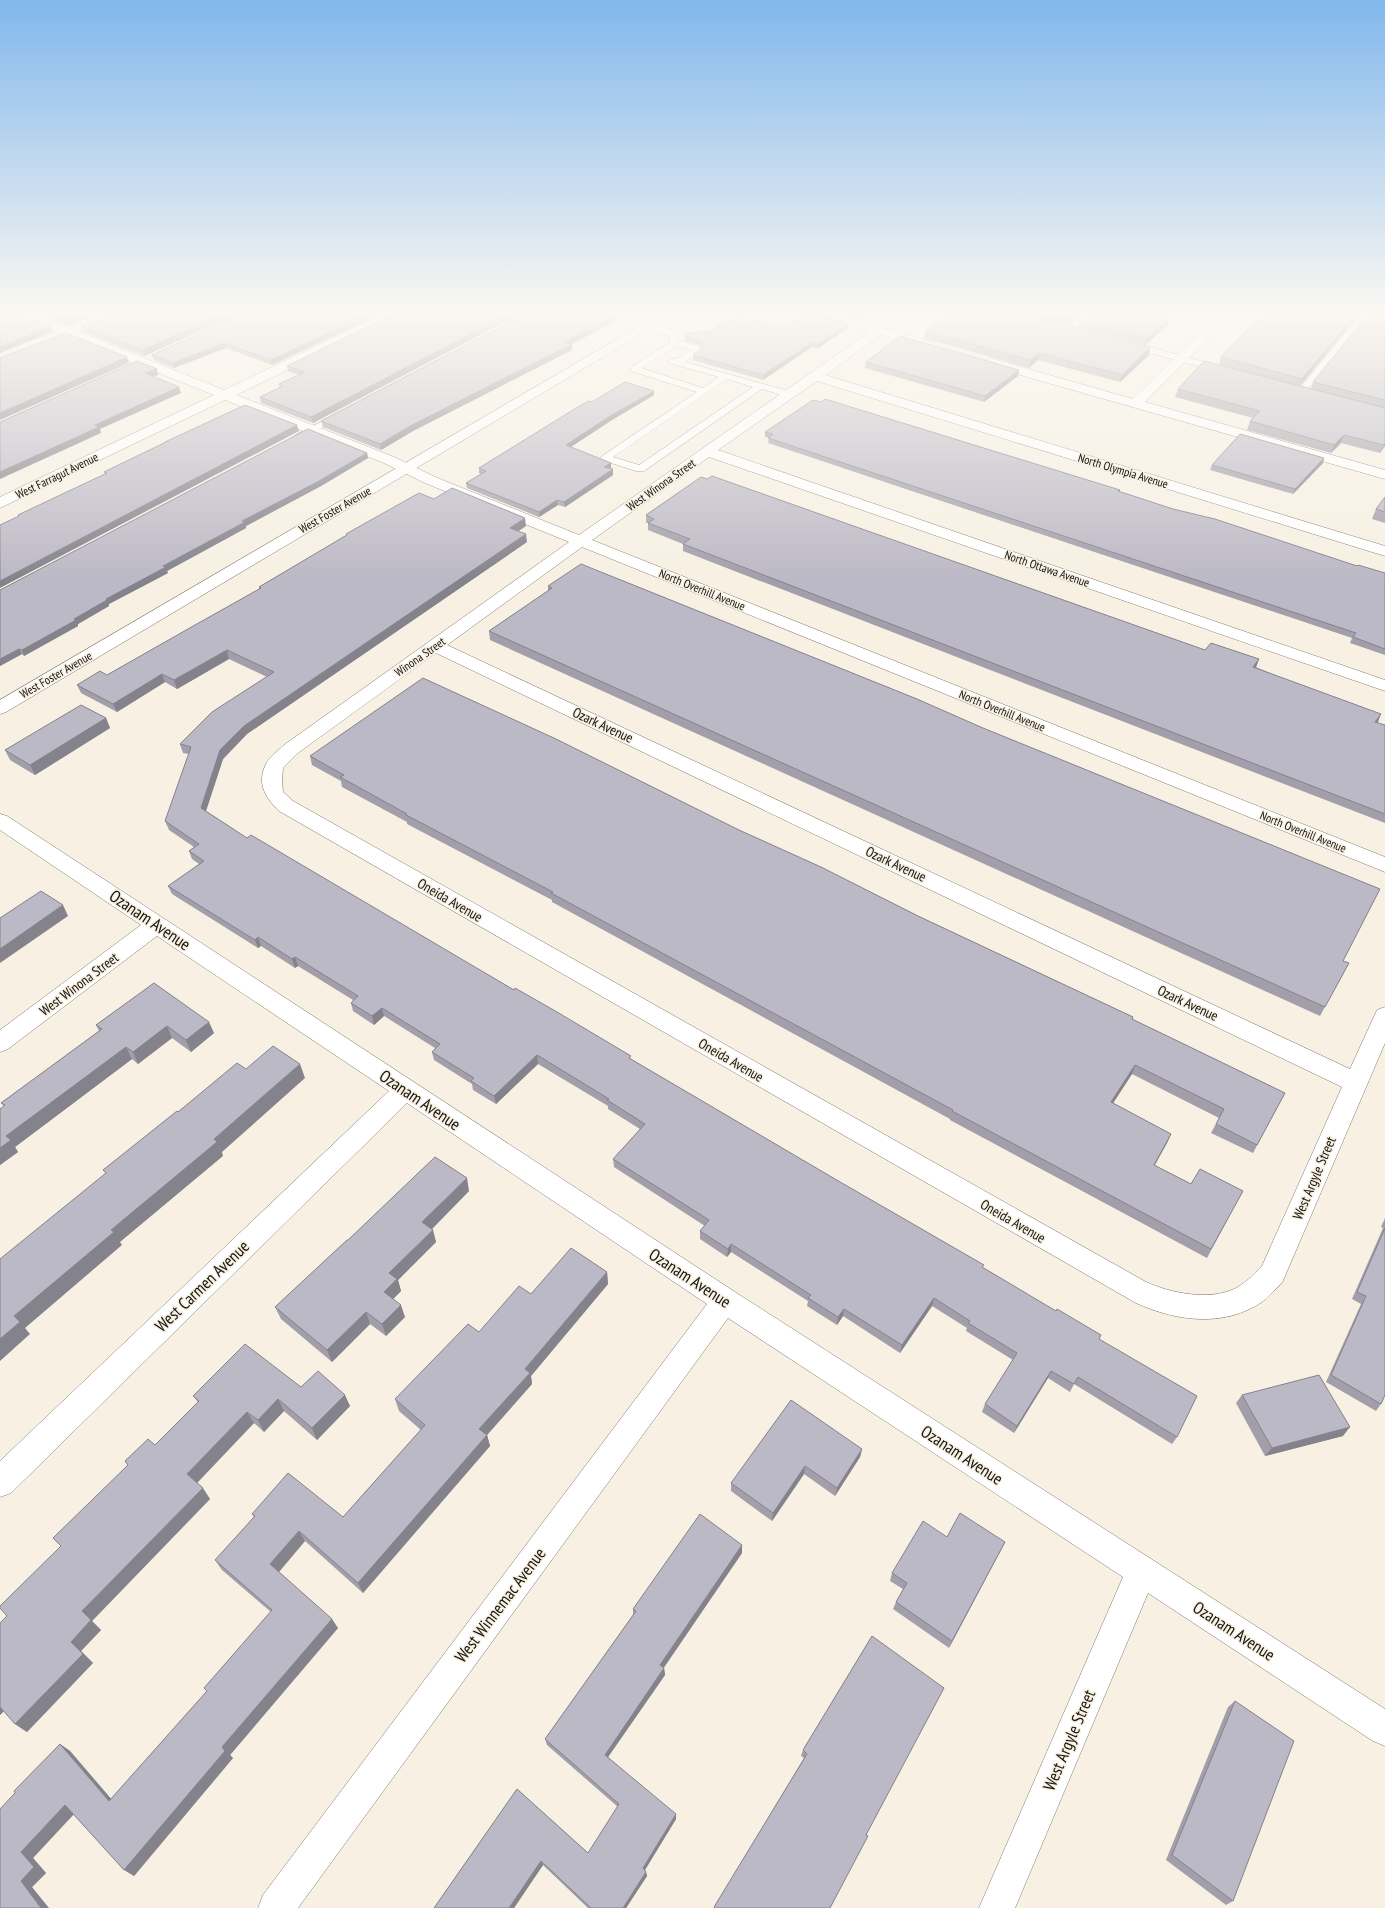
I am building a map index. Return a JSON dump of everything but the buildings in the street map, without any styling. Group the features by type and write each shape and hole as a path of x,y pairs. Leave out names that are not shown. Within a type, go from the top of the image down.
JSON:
{"street":[{"name":"West Farragut Avenue","path":"0,504 210,402"},
{"name":"North Overhill Avenue","path":"242,402 580,542 1385,865"},
{"name":"West Foster Avenue","path":"0,708 520,402"},
{"name":"West Winona Street","path":"580,542 778,402"},
{"name":"North Olympia Avenue","path":"900,402 1385,551"},
{"path":"1128,402 1385,475"},
{"name":"North Ottawa Avenue","path":"709,452 1385,686"},
{"name":"Winona Street","path":"272,781 274,766 291,749 580,542"},
{"name":"Ozark Avenue","path":"436,646 1355,1082"},
{"name":"Oneida Avenue","path":"272,781 274,794 286,806 1124,1284 1157,1300 1182,1306 1210,1306"},
{"name":"Ozanam Avenue","path":"0,821 158,924 725,1302 1385,1729"},
{"name":"West Winona Street","path":"0,1043 158,924"},
{"name":"West Argyle Street","path":"1210,1306 1233,1302 1252,1294 1272,1274 1385,1016"},
{"name":"West Carmen Avenue","path":"0,1482 405,1090"},
{"name":"West Winnemac Avenue","path":"276,1908 725,1302"},
{"name":"West Argyle Street","path":"997,1908 1141,1572"}],"lane":[{"path":"688,402 605,458 640,469 737,402"},
{"path":"291,441 353,408"}]}
